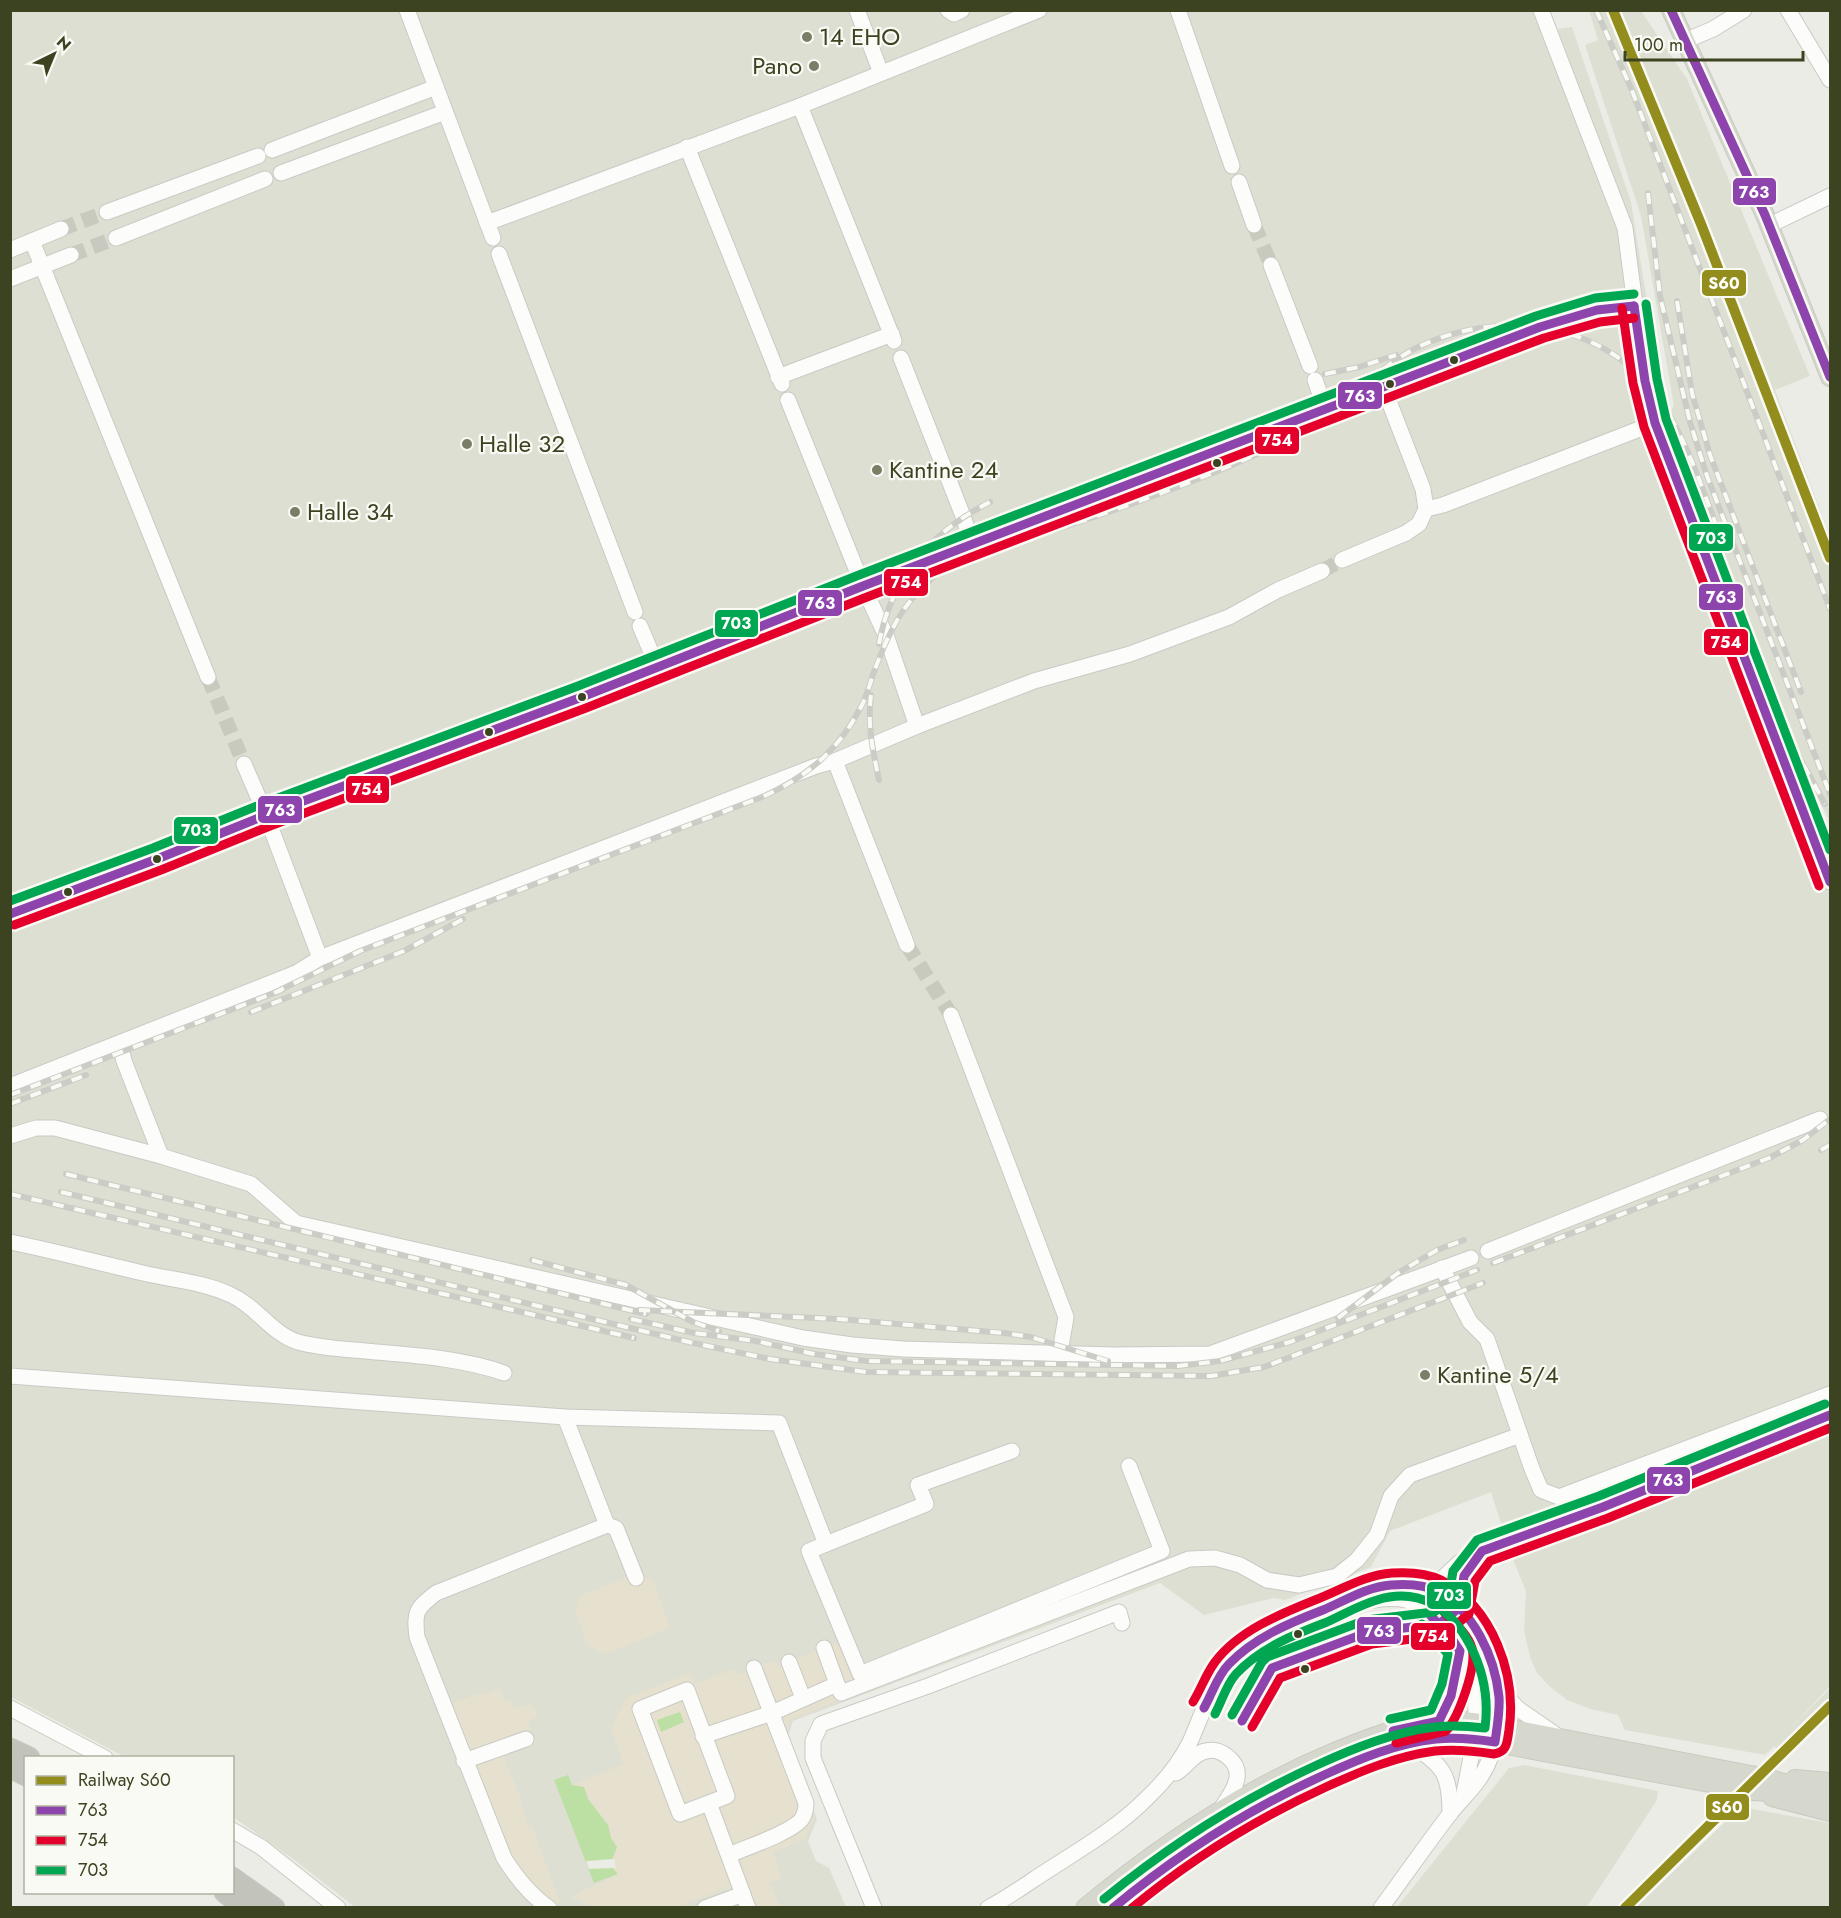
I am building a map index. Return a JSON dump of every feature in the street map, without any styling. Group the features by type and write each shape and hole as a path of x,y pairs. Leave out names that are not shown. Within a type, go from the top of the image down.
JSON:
{"highway":[{"path":"10,1749 25,1756"},
{"path":"10,1767 24,1774"},
{"path":"234,1879 274,1908"},
{"path":"216,1894 233,1908"},
{"path":"226,1894 246,1908"}],"main road":[{"path":"1671,10 1770,225 1830,377"},
{"path":"1085,1908 1147,1858 1220,1810 1297,1768 1351,1745 1407,1727 1439,1721 1760,1785 1827,1791"},
{"path":"1112,1908 1193,1846 1259,1807 1341,1767 1410,1744 1448,1738 1476,1730"},
{"path":"1496,1734 1561,1739 1760,1785 1790,1803 1830,1812"}],"street":[{"path":"407,10 490,230 687,147 800,106 1040,10"},
{"path":"856,10 881,73"},
{"path":"948,10 954,14 962,10"},
{"path":"1178,10 1232,166"},
{"path":"1541,10 1624,228 1645,381 1655,423 1830,882"},
{"path":"1685,41 1713,29 1744,10"},
{"path":"1788,10 1830,81"},
{"path":"107,212 435,87"},
{"path":"687,147 780,380 893,338 800,106"},
{"path":"281,173 445,112"},
{"path":"116,238 266,179"},
{"path":"1239,182 1254,225"},
{"path":"1770,225 1830,196"},
{"path":"10,250 61,229"},
{"path":"32,241 208,677"},
{"path":"499,254 657,666"},
{"path":"10,279 71,255"},
{"path":"1271,265 1325,408"},
{"path":"1290,421 1588,310 1613,306 1634,306"},
{"path":"901,358 972,544"},
{"path":"1342,560 1406,533 1419,525 1426,509 1423,489 1383,386"},
{"path":"788,400 863,586 887,638 917,726"},
{"path":"1426,509 1443,505 1655,423"},
{"path":"506,724 582,697 1268,429"},
{"path":"10,1086 296,973 320,958 835,760 917,726 1034,681 1130,654 1220,620 1322,571"},
{"path":"316,797 468,740"},
{"path":"835,760 907,945"},
{"path":"244,764 266,815 320,958"},
{"path":"52,897 302,803"},
{"path":"951,1015 1066,1317 1060,1352"},
{"path":"120,1043 124,1061 161,1156"},
{"path":"1488,1251 1826,1117"},
{"path":"10,1136 36,1128 55,1128 161,1156 251,1184 296,1223 792,1335 852,1345 903,1349 1114,1355 1210,1354 1471,1258"},
{"path":"10,1242 151,1271 207,1286 245,1303 283,1335 297,1342 338,1349 481,1365 504,1373"},
{"path":"1442,1268 1470,1322 1487,1339 1541,1490 1559,1497 1830,1394"},
{"path":"10,1376 565,1417 779,1423 826,1544"},
{"path":"1425,1611 1444,1577 1460,1562 1482,1551 1603,1507 1830,1415"},
{"path":"565,1417 608,1525"},
{"path":"824,1648 841,1693 1189,1559 1215,1558 1240,1565 1267,1580 1299,1585 1337,1576 1356,1560 1377,1535 1391,1496 1410,1476 1520,1435"},
{"path":"1012,1451 918,1485 926,1504 809,1551 860,1674 1162,1551 1129,1466"},
{"path":"549,1908 530,1892 504,1858 417,1637 415,1622 418,1607 436,1593 608,1525 616,1528 636,1578"},
{"path":"1439,1624 1459,1608 1464,1576 1482,1551"},
{"path":"988,1908 1114,1828 1145,1801 1170,1775 1189,1743 1204,1708 1227,1666 1248,1647 1273,1632 1370,1590 1389,1585 1420,1586 1435,1590 1459,1608 1480,1636 1498,1686 1496,1734 1486,1768 1381,1908"},
{"path":"1334,1606 1390,1598 1408,1601 1425,1611 1450,1636 1460,1651 1474,1685 1476,1730 1463,1798"},
{"path":"874,1908 813,1758 813,1741 821,1724 861,1716 930,1691 1023,1655 1119,1612 1122,1623"},
{"path":"1439,1721 1451,1700 1460,1651"},
{"path":"789,1662 803,1698"},
{"path":"729,1855 793,1827 804,1816 806,1803 754,1668"},
{"path":"704,1736 772,1713 837,1684"},
{"path":"1498,1686 1517,1708 1561,1739"},
{"path":"687,1690 727,1796 709,1803 680,1814 640,1709 687,1690"},
{"path":"10,1708 101,1756"},
{"path":"464,1761 526,1738"},
{"path":"1410,1744 1440,1766 1450,1794 1450,1814"},
{"path":"1170,1775 1179,1771 1197,1754 1206,1751 1224,1754 1232,1760 1237,1769 1238,1779 1235,1788 1220,1810"},
{"path":"705,1908 745,1901 709,1803"},
{"path":"234,1831 261,1847 338,1908"}],"shaded area":[{"path":"1550,10 1557,29 1572,27 1631,202 1664,406 1698,535 1794,782 1830,841 1830,1686 1786,1733 1830,1688 1830,1716 1787,1759 1774,1746 1765,1755 1625,1730 1618,1715 1590,1709 1567,1700 1537,1673 1530,1657 1524,1631 1526,1591 1510,1552 1491,1492 1390,1531 1371,1567 1285,1600 1274,1598 1204,1615 1160,1583 793,1721 786,1744 817,1819 808,1841 816,1861 829,1868 846,1907 355,1907 293,1859 234,1818 234,1756 123,1756 11,1697 10,11"},
{"path":"1589,11 1641,11 1687,79 1810,376 1775,390 1830,536 1830,821 1783,736 1701,522 1686,456 1668,415 1674,406 1641,216 1585,45 1598,40"},
{"path":"626,1578 652,1578 670,1628 606,1654 588,1646 575,1611 581,1595"},
{"path":"838,1643 857,1693 789,1720 783,1737 814,1818 805,1839 773,1852 782,1878 770,1883 780,1907 756,1907 745,1882 676,1907 593,1907 570,1897 618,1874 614,1870 611,1858 614,1848 610,1832 588,1799 584,1787 572,1785 624,1764 611,1729 626,1698 691,1673 695,1684 733,1669 737,1675 775,1660 777,1666"},
{"path":"500,1688 504,1701 510,1700 514,1709 529,1704 535,1708 537,1717 528,1721 531,1731 498,1745 523,1802 520,1804 529,1827 532,1826 559,1900 557,1906 533,1887 513,1863 448,1705"},
{"path":"680,1712 684,1722 661,1732 657,1720"},
{"path":"1524,1765 1658,1791 1657,1800 1587,1907 1397,1907 1509,1768"},
{"path":"568,1775 572,1785 584,1787 588,1799 608,1825 611,1838 617,1847 612,1864 618,1874 594,1883 554,1780"},
{"path":"1741,1807 1830,1823 1830,1907 1636,1907"}],"pier":[{"path":"614,1859 616,1868 589,1869 586,1861"}],"tunnel":[{"path":"61,229 107,212"},
{"path":"1254,225 1271,265"},
{"path":"71,255 116,238"},
{"path":"1268,429 1290,421"},
{"path":"1322,571 1342,560"},
{"path":"208,677 244,764"},
{"path":"468,740 506,724"},
{"path":"22,909 52,897"},
{"path":"907,945 951,1015"}],"railway":[{"path":"1596,10 1631,88 1830,609"},
{"path":"1648,193 1660,296 1690,422 1707,476 1830,794"},
{"path":"1677,301 1692,393 1710,455 1801,692"},
{"path":"1295,435 1387,366 1416,348 1449,335 1484,327 1519,326 1553,330 1586,340 1616,356 1643,379 1674,423 1695,469 1719,533"},
{"path":"1325,374 1359,367 1396,355"},
{"path":"274,993 360,951 779,789 809,770 844,734 863,703 881,653 901,614 919,591 943,569 972,552 1051,531 1120,508 1198,479 1275,446"},
{"path":"879,644 893,598 917,559 949,527 990,502"},
{"path":"1706,520 1780,717 1825,804"},
{"path":"871,695 870,727 879,780"},
{"path":"251,1012 404,951 463,919"},
{"path":"10,1095 282,990"},
{"path":"10,1104 86,1075"},
{"path":"1493,1263 1769,1158 1803,1140 1830,1119"},
{"path":"1821,1150 1830,1145"},
{"path":"66,1174 646,1314"},
{"path":"61,1192 693,1343 770,1359 866,1372 1211,1376 1264,1367 1483,1283"},
{"path":"10,1194 634,1338"},
{"path":"1338,1318 1398,1273 1437,1250 1464,1240"},
{"path":"532,1260 626,1285 693,1322 719,1331"},
{"path":"631,1319 694,1333 756,1341 814,1354 866,1361 1178,1366 1220,1361 1290,1342 1477,1270"},
{"path":"639,1310 839,1319 1004,1333 1031,1337 1108,1361"}],"rail line":[{"name":"S60","path":"1613,10 1701,224 1830,558"},
{"name":"S60","path":"1625,1908 1830,1706"}],"transit line":[{"name":"763","path":"1671,10 1765,215 1830,377"},
{"name":"703","path":"10,901 578,686 859,575 1536,316 1595,298 1634,294"},
{"name":"703","path":"1646,304 1657,379 1666,419 1830,850"},
{"name":"763","path":"1634,306 1645,381 1655,423 1830,882"},
{"name":"763","path":"10,914 582,697 863,586 1540,327 1597,310 1634,306"},
{"name":"754","path":"1622,308 1633,383 1644,427 1819,886"},
{"name":"754","path":"14,925 586,708 867,597 1544,338 1600,322 1634,318"},
{"name":"703","path":"1232,1715 1267,1657 1366,1620 1434,1612 1448,1602 1453,1571 1477,1540 1599,1496 1825,1404"},
{"name":"763","path":"1242,1721 1272,1668 1369,1632 1439,1624 1459,1608 1464,1576 1482,1551 1603,1507 1830,1415"},
{"name":"754","path":"1252,1727 1280,1678 1372,1644 1444,1635 1469,1614 1475,1581 1490,1561 1608,1518 1830,1428"},
{"name":"754","path":"1132,1908 1177,1873 1249,1826 1352,1775 1393,1760 1421,1753 1457,1750 1499,1753 1507,1742 1511,1709 1505,1665 1498,1644 1475,1607 1441,1580 1424,1574 1404,1573 1382,1574 1362,1580 1288,1611 1248,1632 1235,1641 1215,1662 1193,1702"},
{"name":"763","path":"1113,1908 1163,1869 1214,1834 1268,1803 1337,1769 1378,1752 1421,1741 1458,1738 1495,1742 1499,1697 1493,1666 1487,1651 1480,1636 1461,1610 1449,1599 1431,1589 1420,1586 1391,1585 1364,1591 1285,1626 1249,1646 1225,1669 1204,1708"},
{"name":"703","path":"1104,1899 1154,1860 1206,1825 1288,1779 1360,1747 1404,1733 1447,1726 1485,1728 1486,1706 1479,1665 1462,1632 1443,1611 1432,1604 1407,1596 1377,1600 1357,1607 1267,1649 1236,1674 1215,1714"},
{"name":"754","path":"1396,1743 1446,1731 1466,1691 1472,1667 1472,1648 1462,1631 1440,1608"},
{"name":"763","path":"1393,1731 1439,1721 1451,1696 1460,1651 1450,1636 1431,1616"},
{"name":"703","path":"1390,1719 1431,1710 1442,1684 1448,1654 1422,1624"}],"place":[{"name":"14 EHO","path":"807,37"},
{"name":"Pano","path":"814,66"},
{"name":"Halle 32","path":"467,444"},
{"name":"Kantine 24","path":"877,470"},
{"name":"Halle 34","path":"295,512"},
{"name":"Kantine 5/4","path":"1425,1375"}]}
